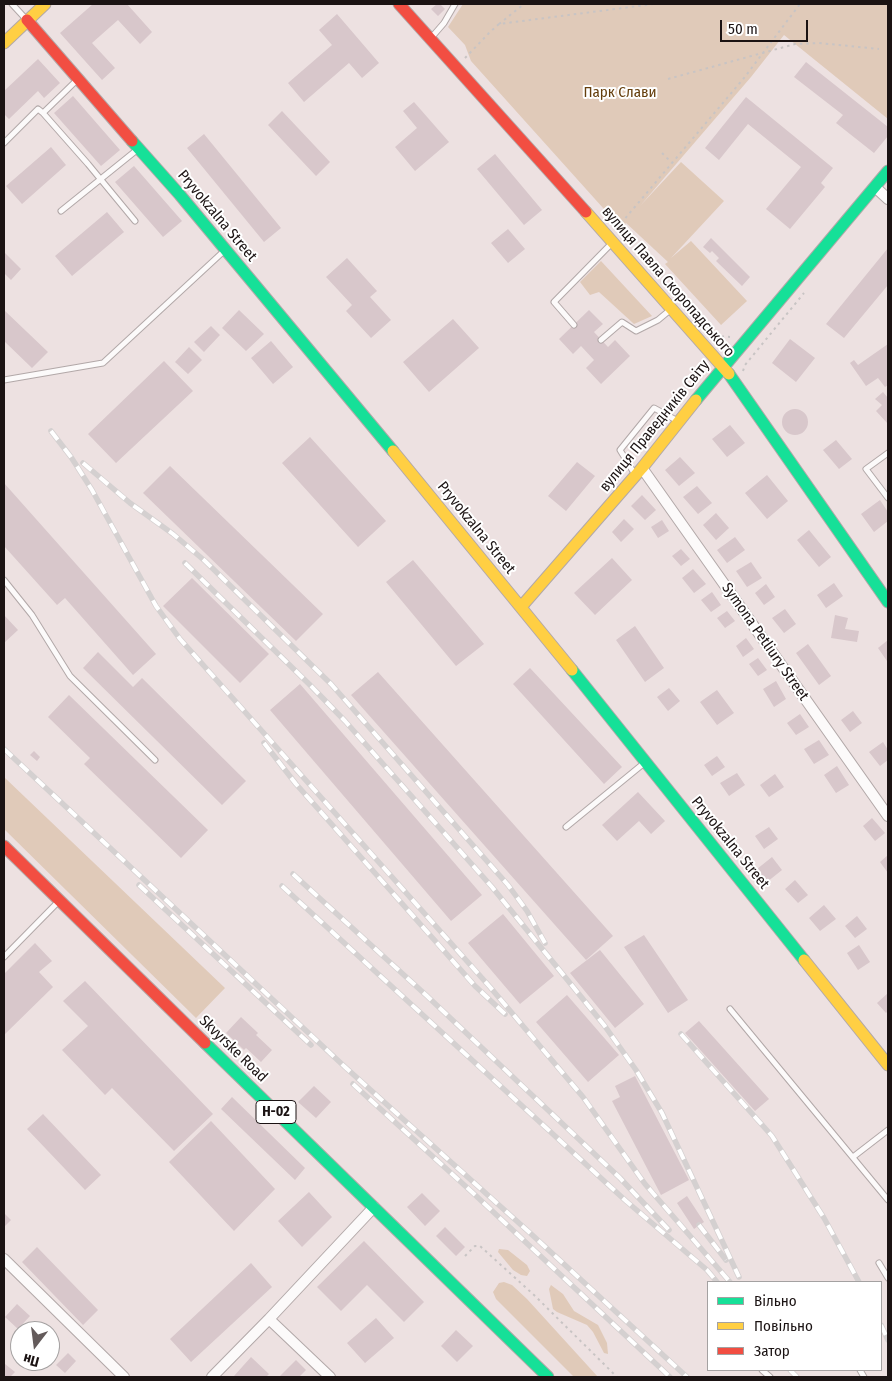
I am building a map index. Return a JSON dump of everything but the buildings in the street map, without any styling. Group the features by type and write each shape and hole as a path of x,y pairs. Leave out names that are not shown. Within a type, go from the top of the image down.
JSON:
{"street":[{"path":"4,42 45,4"},
{"name":"вулиця Павла Скоропадського","path":"399,4 723,366 888,602"},
{"name":"Pryvokzalna Street","path":"27,20 226,249 521,607 888,1065"},
{"name":"вулиця Праведників Світу","path":"521,607 639,472 723,366 888,171"},
{"path":"875,187 888,199"},
{"name":"Symona Petliury Street","path":"639,472 888,816"},
{"name":"Skvyrske Road","path":"4,846 548,1377"},
{"path":"212,1377 374,1206"},
{"path":"4,1259 124,1377"},
{"path":"269,1319 330,1377"}],"lane":[{"path":"12,4 27,20"},
{"path":"431,38 444,23 453,5"},
{"path":"43,113 78,78"},
{"path":"4,143 38,109 101,179 135,221"},
{"path":"61,211 138,148"},
{"path":"574,325 554,302 613,242"},
{"path":"4,380 103,363 226,249"},
{"path":"601,340 622,322 636,331 658,320 672,308"},
{"path":"639,472 620,450 654,408 679,422"},
{"path":"888,453 866,469 888,498"},
{"path":"4,580 32,615 70,676 155,760"},
{"path":"566,827 646,762"},
{"path":"4,957 59,901"},
{"path":"730,1009 888,1200"},
{"path":"853,1157 888,1130"},
{"path":"879,1263 888,1278"}],"path":[{"path":"464,59 490,32 524,4"},
{"path":"499,24 654,4"},
{"path":"617,228 744,78 800,4"},
{"path":"668,79 795,44 879,49"},
{"path":"662,153 672,163"},
{"path":"712,336 729,338 738,334"},
{"path":"465,1256 476,1246 480,1246 534,1295 617,1377"}],"green space":[{"name":"Парк Слави","path":"463,4 888,4 888,119 784,35 751,77 640,206 681,162 724,201 671,258 691,241 747,301 721,325 665,264 668,262 626,223 621,228 471,61 465,45 448,27"},
{"path":"601,261 652,316 634,324 599,292 590,295 580,282"},
{"path":"4,777 225,988 196,1018 4,829"},
{"path":"499,1249 508,1250 527,1265 530,1271 527,1276 513,1270 498,1252"},
{"path":"504,1282 512,1285 527,1299 598,1377 574,1377 496,1299 493,1292 499,1283"},
{"path":"551,1285 563,1294 574,1311 598,1325 607,1343 608,1354 604,1353 587,1325 553,1309 549,1289"}],"railway":[{"path":"51,431 71,457 92,490 156,606 180,639 490,987 583,1097 645,1184 729,1281"},
{"path":"83,463 130,503 173,534 205,561 331,684 508,885 527,911 545,943"},
{"path":"185,563 345,721 492,887 604,1025 636,1070 662,1113 739,1277"},
{"path":"264,743 296,784 475,986 505,1014"},
{"path":"4,749 345,1067 687,1377"},
{"path":"293,874 427,996 620,1178 669,1230"},
{"path":"139,885 311,1045"},
{"path":"282,886 626,1201 707,1270 716,1281"},
{"path":"681,1034 772,1136 824,1218 858,1281"},
{"path":"353,1084 670,1377"},
{"path":"699,1225 726,1260"},
{"path":"882,1327 888,1340"},
{"path":"791,1371 797,1377"}],"traffic: fast":[{"path":"132,141 180,195 393,451"},
{"path":"696,400 888,171"},
{"path":"729,374 888,602"},
{"path":"572,670 804,960"},
{"path":"205,1043 548,1377"}],"traffic: slow":[{"path":"4,43 45,4"},
{"path":"586,212 729,374"},
{"path":"521,607 642,468 696,400"},
{"path":"393,451 572,670"},
{"path":"804,960 888,1065"}],"traffic: jam":[{"path":"399,4 586,212"},
{"path":"27,20 132,141"},
{"path":"4,846 205,1043"}]}
